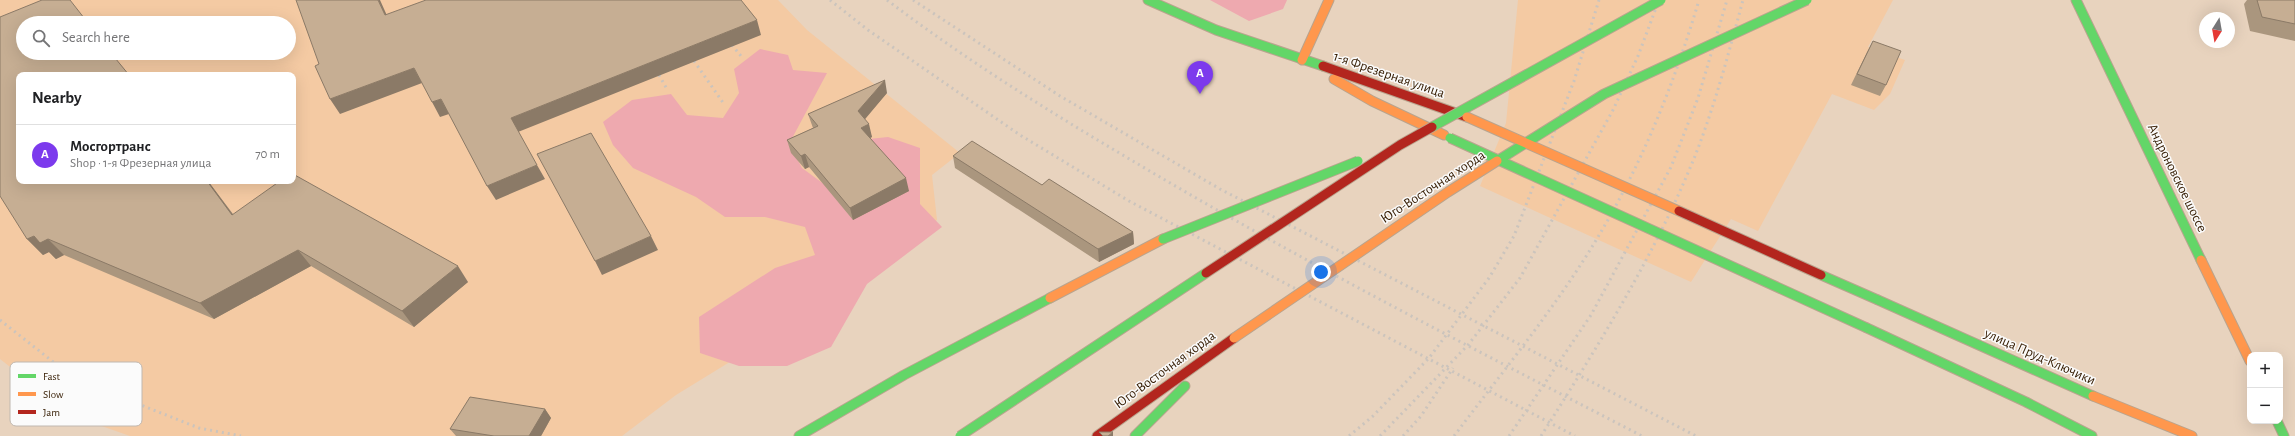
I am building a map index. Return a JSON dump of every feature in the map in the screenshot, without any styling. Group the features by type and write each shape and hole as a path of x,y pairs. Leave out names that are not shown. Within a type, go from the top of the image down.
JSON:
{"main road":[{"name":"1-я Фрезерная улица","path":"1148,0 1216,30 1302,60 1361,78 1467,117 1878,300"},
{"path":"1302,60 1329,0"},
{"path":"960,436 1400,144 1661,0"},
{"name":"Юго-Восточная хорда","path":"1097,436 1234,338 1448,192 1604,94 1807,0"},
{"name":"Андроновское шоссе","path":"2078,2 2247,355"},
{"name":"1-я Фрезерная улица","path":"1302,60 1372,101 1867,328 2026,402 2092,436"},
{"path":"799,436 904,375 1163,239 1400,144"},
{"name":"улица Пруд-Ключики","path":"1878,300 2095,397 2192,436"},
{"path":"1135,436 1234,338"},
{"path":"2278,424 2284,436"}],"shaded area":[{"path":"0,0 778,0 807,30 960,153 932,175 937,220 821,306 676,395 622,436 130,436 102,426 142,426 142,362 10,362 10,367 0,359"},
{"path":"1210,0 1287,0 1283,9 1249,21"},
{"path":"1518,0 1893,0 1868,47 1905,60 1890,94 1874,110 1832,94 1758,231 1731,219 1691,282 1480,186 1506,123"},
{"path":"760,49 788,55 793,70 827,73 789,144 802,168 828,187 850,141 888,137 920,148 920,204 942,227 867,284 831,347 787,366 739,366 700,353 699,317 775,268 815,255 805,227 765,217 725,217 696,197 633,168 613,145 603,122 632,100 671,94 687,115 723,118 739,93 734,69"}],"building":[{"path":"42,0 70,0 83,16 16,16 16,60 117,60 127,72 16,72 16,184 209,184 232,215 276,184 296,184 296,176 458,266 402,311 298,250 200,303 48,239 40,243 34,236 27,239 0,196 0,17"},
{"path":"296,0 378,0 385,15 426,0 741,0 757,20 511,118 537,165 487,186 441,99 432,102 414,68 330,99 315,66 319,64"},
{"path":"2257,0 2295,0 2295,24 2262,17"},
{"path":"1873,41 1901,51 1886,85 1857,74"},
{"path":"885,80 858,111 869,124 861,128 906,178 850,208 805,154 801,156 787,140 818,126 808,114"},
{"path":"591,133 651,236 595,261 537,154"},
{"path":"972,141 1042,185 1049,179 1133,232 1098,249 953,156"},
{"path":"470,397 545,409 529,436 494,436 450,429"},
{"path":"1099,432 1113,432 1108,436 1103,436"}],"railway":[{"path":"830,0 868,30 1020,135 1129,201 1428,359"},
{"path":"887,0 982,68 1114,150 1270,240 1447,335"},
{"path":"913,0 1060,96 1220,189 1462,314"},
{"path":"1462,314 1489,278 1514,236 1574,81 1599,0"},
{"path":"1483,326 1520,278 1613,110 1638,56 1659,0"},
{"path":"1523,346 1571,280 1605,225 1634,171 1670,87 1699,0"},
{"path":"1558,364 1591,315 1671,167 1698,98 1727,0"},
{"path":"1579,375 1644,264 1679,193 1695,156 1709,117 1743,0"},
{"path":"732,45 741,56"},
{"path":"694,61 724,104"},
{"path":"659,75 667,89"},
{"path":"1447,335 1462,314"},
{"path":"1462,314 1483,326"},
{"path":"0,320 53,362"},
{"path":"1467,346 1483,326"},
{"path":"1483,326 1523,346"},
{"path":"1428,359 1447,335"},
{"path":"1447,335 1467,346"},
{"path":"1446,368 1467,346"},
{"path":"1467,346 1507,367"},
{"path":"1507,367 1523,346"},
{"path":"1523,346 1558,364"},
{"path":"1349,436 1373,416 1428,359"},
{"path":"1428,359 1446,368"},
{"path":"1543,385 1558,364"},
{"path":"1558,364 1579,375"},
{"path":"1489,391 1507,367"},
{"path":"1507,367 1543,385"},
{"path":"1380,436 1446,368"},
{"path":"1446,368 1451,371"},
{"path":"1403,436 1421,416 1451,371"},
{"path":"1451,371 1489,391"},
{"path":"1565,397 1579,375"},
{"path":"1579,375 1696,436"},
{"path":"1526,410 1543,385"},
{"path":"1543,385 1565,397"},
{"path":"1454,436 1489,391"},
{"path":"1489,391 1526,410"},
{"path":"1549,422 1565,397"},
{"path":"1565,397 1642,436"},
{"path":"142,405 199,428 241,436"},
{"path":"1509,436 1526,410"},
{"path":"1526,410 1549,422"},
{"path":"1541,436 1549,422"},
{"path":"1549,422 1575,436"}],"traffic: fast":[{"path":"1148,0 1216,30 1323,66"},
{"path":"1432,127 1661,0"},
{"path":"1497,161 1604,94 1807,0"},
{"path":"2076,0 2201,260"},
{"path":"1450,138 1867,328"},
{"path":"1163,239 1358,161"},
{"path":"960,436 1206,273"},
{"path":"1821,275 1878,300"},
{"path":"799,436 904,375 1050,298"},
{"path":"1878,300 2093,396"},
{"path":"1867,328 2026,402 2092,436"},
{"path":"1135,436 1185,386"},
{"path":"2278,424 2284,436"}],"traffic: slow":[{"path":"1302,60 1329,0"},
{"path":"1334,79 1372,101 1444,135"},
{"path":"1467,117 1679,211"},
{"path":"1234,338 1448,192 1497,161"},
{"path":"1050,298 1163,239"},
{"path":"2201,260 2247,355"},
{"path":"2093,396 2192,436"}],"traffic: jam":[{"path":"1323,66 1361,78 1467,117"},
{"path":"1206,273 1400,145 1432,127"},
{"path":"1679,211 1821,275"},
{"path":"1097,436 1234,338"}],"place":[{"name":"Мосгортранс","path":"1200,94"}]}
